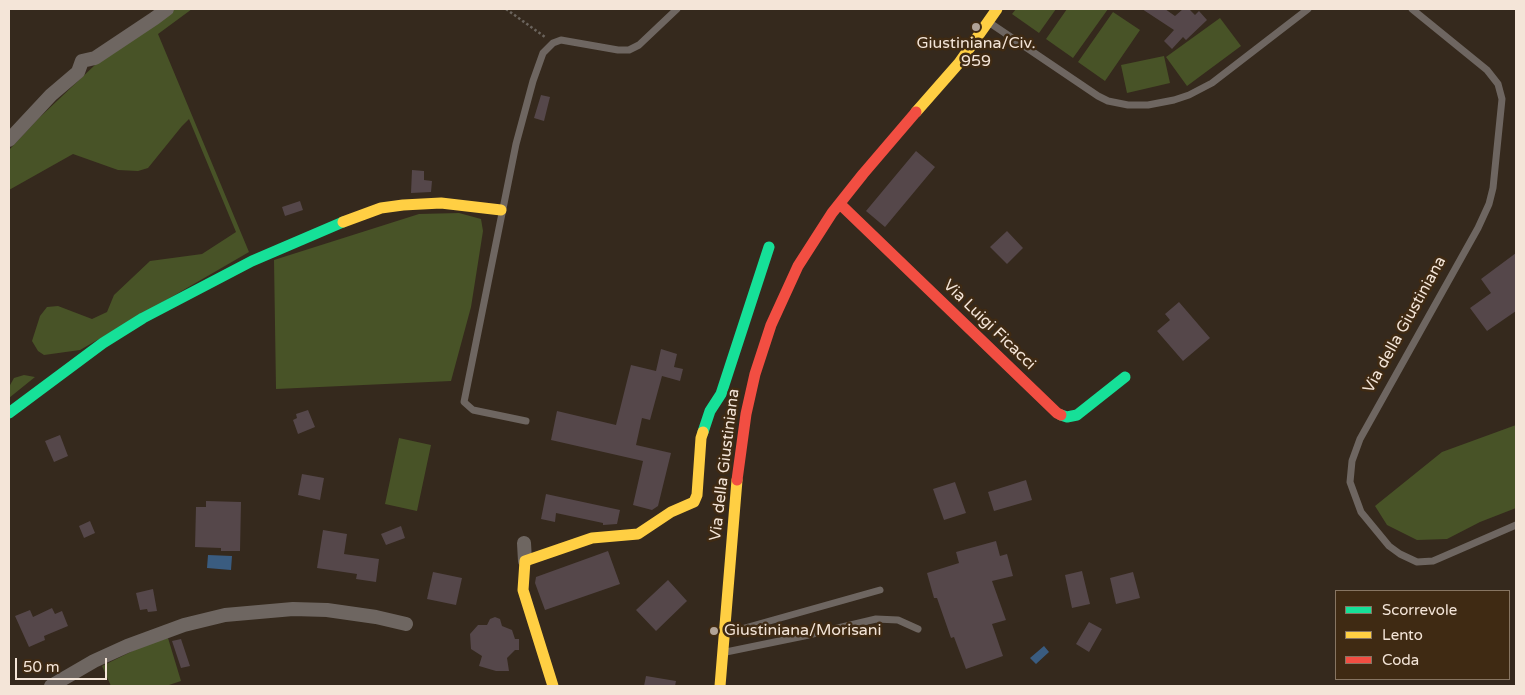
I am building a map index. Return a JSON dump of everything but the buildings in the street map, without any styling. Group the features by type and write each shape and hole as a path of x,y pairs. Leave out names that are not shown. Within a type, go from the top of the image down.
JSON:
{"street":[{"path":"9,140 51,95 78,72 82,61 95,58 167,9"},
{"name":"Via della Giustiniana","path":"720,686 736,491 746,414 754,374 771,325 792,277 810,246 840,204 869,167 952,72 997,9"},
{"path":"9,413 103,343 143,318 252,261 299,240 381,208 441,203 502,210"},
{"name":"Via Luigi Ficacci","path":"840,204 1057,413 1067,417 1077,415 1125,378"},
{"path":"525,561 592,538 638,534 670,512 694,502 697,495 701,438 710,410 721,394 769,247"},
{"path":"524,543 523,590 553,686"},
{"path":"51,686 94,661 127,646 184,625 225,615 285,610 327,610 376,617 406,624"}],"lane":[{"path":"526,421 473,410 464,402 516,144 533,81 544,53 552,43 561,40 628,50 639,45 677,9"},
{"path":"988,22 1098,96 1116,103 1142,105 1174,100 1189,95 1212,83 1308,9"},
{"name":"Via della Giustiniana","path":"1412,9 1487,70 1498,84 1502,99 1494,188 1478,228 1360,439 1352,461 1350,482 1361,512 1389,546 1417,562 1432,561 1516,525"},
{"path":"724,634 880,590"},
{"path":"723,653 876,619 898,620 918,629"}],"path":[{"path":"506,9 552,43"}],"green space":[{"path":"173,9 192,9 158,34 249,252 80,350 44,355 38,351 32,341 40,316 47,307 58,306 92,319 107,312 114,295 150,261 202,254 236,232 189,119 148,168 138,171 118,170 73,154 9,190 9,150 39,118 96,64"},
{"path":"1016,9 1056,9 1039,33 1012,14"},
{"path":"1067,9 1108,9 1073,58 1046,39"},
{"path":"1113,12 1140,30 1105,81 1078,62"},
{"path":"1220,18 1241,46 1187,86 1166,57"},
{"path":"1164,56 1170,83 1127,93 1121,65"},
{"path":"459,213 481,219 483,231 471,307 451,381 276,389 274,260 419,214"},
{"path":"24,375 35,377 9,398 9,387 14,378"},
{"path":"1516,425 1516,508 1480,522 1447,539 1417,540 1387,525 1375,506 1442,452"},
{"path":"399,438 431,445 417,511 385,504"},
{"path":"168,638 181,681 166,686 111,686 102,666 145,645"}],"water":[{"path":"208,555 232,556 231,570 207,568"},
{"path":"1044,646 1049,652 1036,664 1030,658"}],"traffic: fast":[{"path":"9,413 103,343 143,318 252,261 343,222"},
{"path":"703,432 710,411 721,394 769,247"},
{"path":"1061,415 1067,417 1077,415 1125,377"}],"traffic: slow":[{"path":"916,112 959,63 997,9"},
{"path":"343,222 381,208 403,205 441,203 501,210"},
{"path":"553,686 523,590 525,561 592,538 638,534 671,512 694,502 697,495 703,432"},
{"path":"720,686 737,480"}],"traffic: jam":[{"path":"737,480 746,414 755,374 771,325 798,266 832,213 916,112"},
{"path":"840,204 1061,415"}],"place":[{"name":"Giustiniana/Civ. 959","path":"976,27"},
{"name":"Giustiniana/Morisani","path":"714,631"}]}
